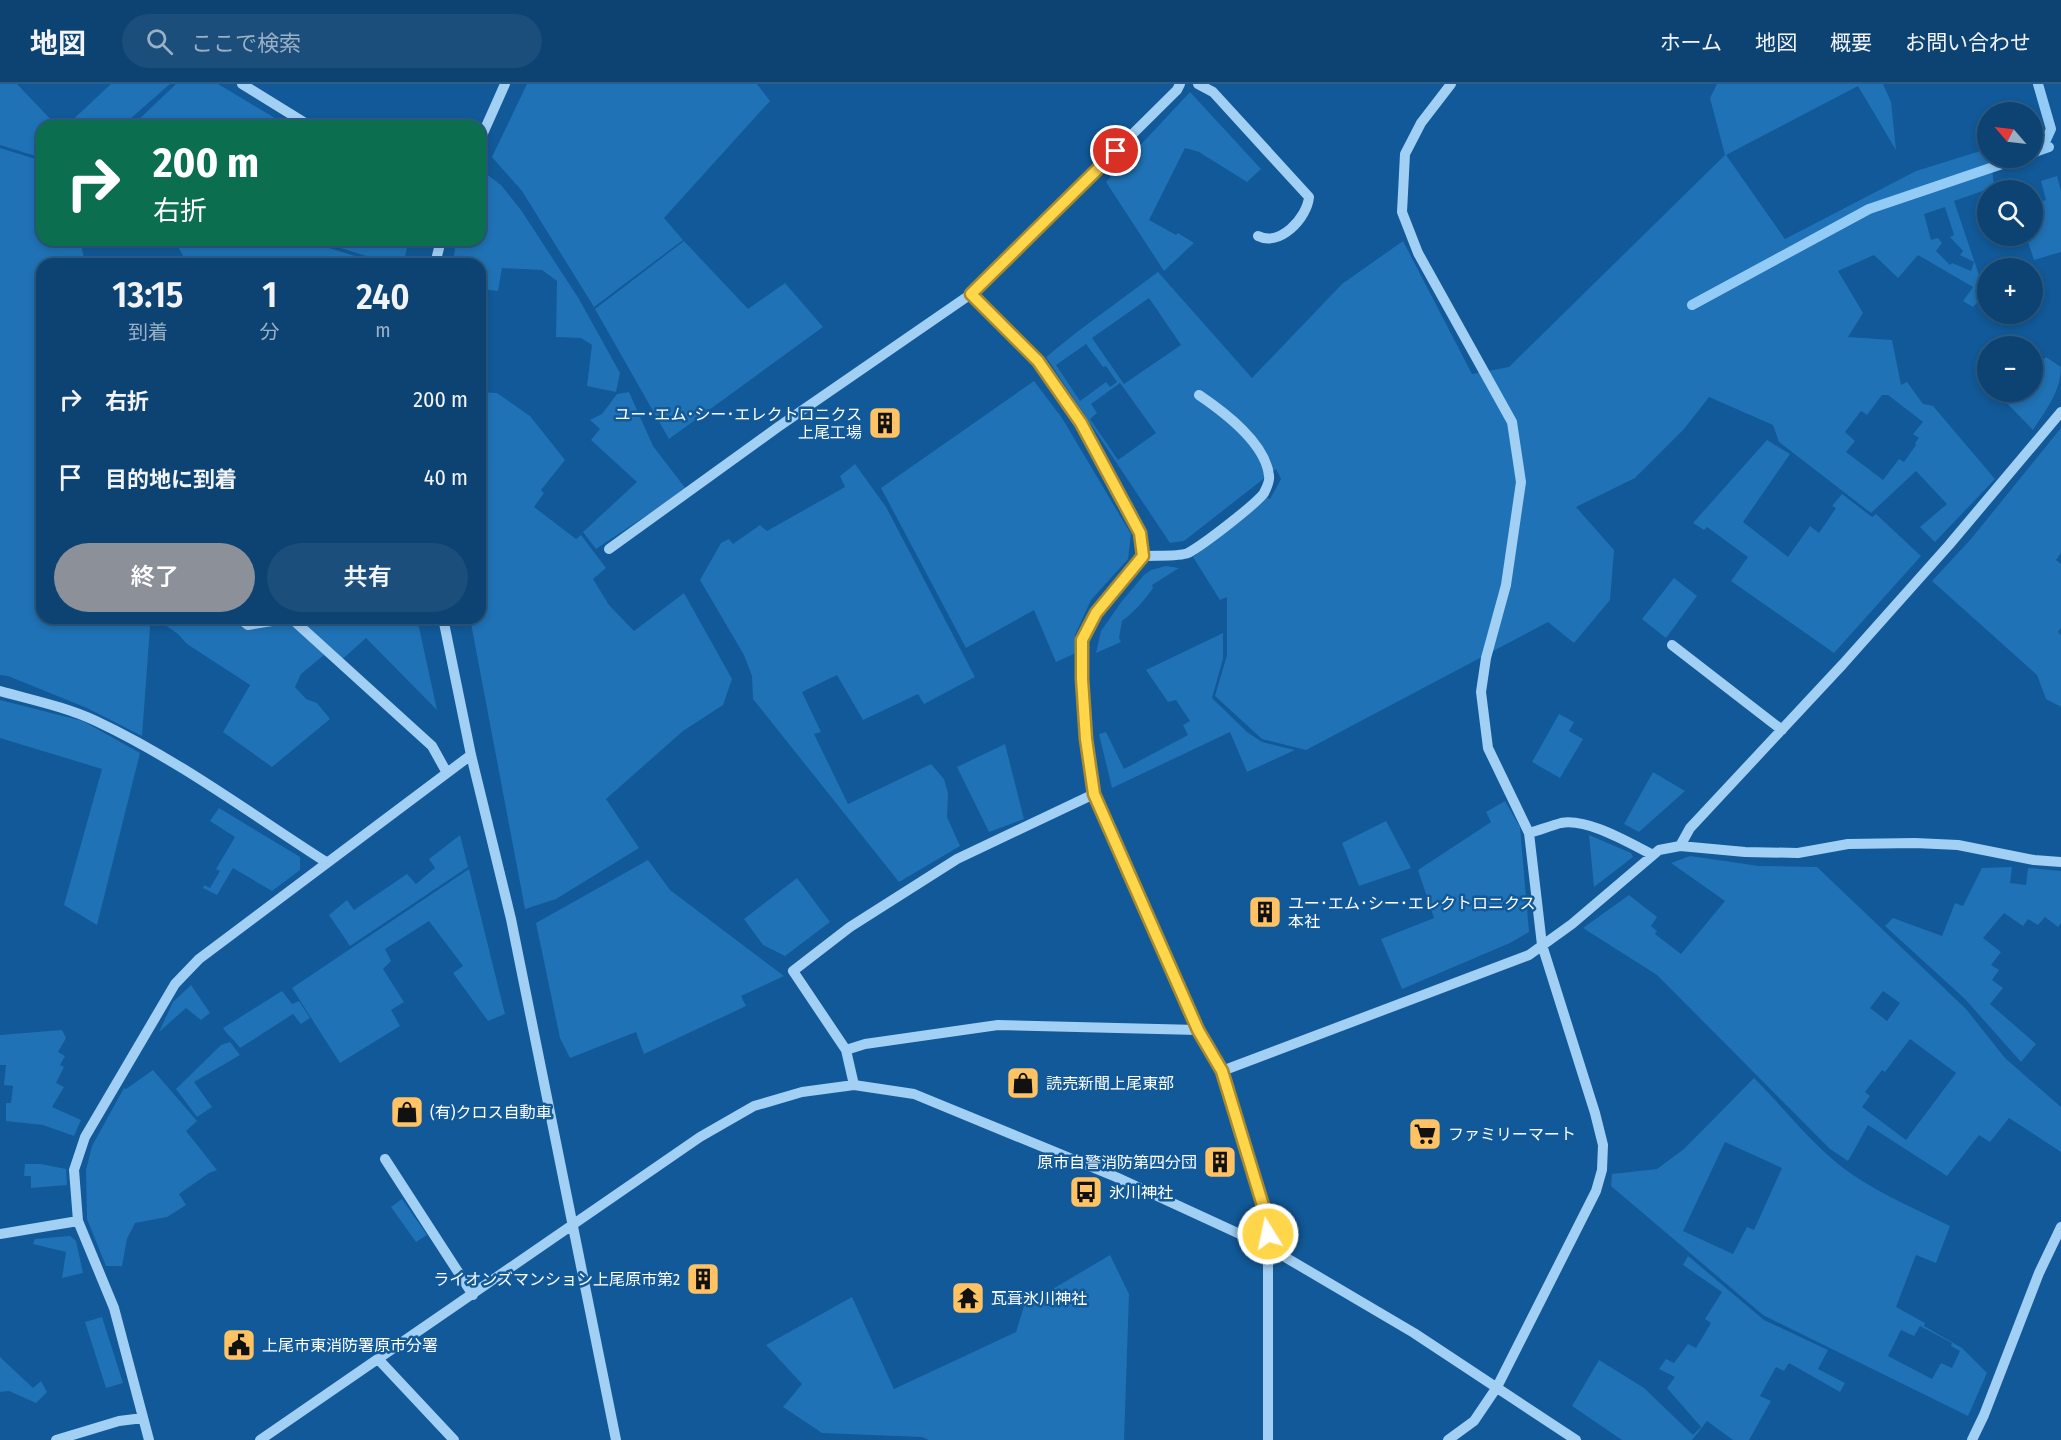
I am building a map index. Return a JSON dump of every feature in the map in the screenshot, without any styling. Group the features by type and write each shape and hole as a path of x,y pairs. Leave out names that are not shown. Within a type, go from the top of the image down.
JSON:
{"street":[{"path":"242,84 300,120"},
{"path":"486,127 506,84"},
{"path":"609,549 778,427 971,294 1177,90 1180,84"},
{"path":"1198,84 1213,92 1309,197 1308,206 1299,221 1277,238 1265,239 1258,236"},
{"path":"1448,1440 1474,1421 1497,1387 1596,1191 1602,1170 1603,1145 1542,945 1529,833 1488,748 1481,692 1486,658 1506,585 1521,482 1512,422 1418,253 1402,212 1405,154 1421,123 1451,84"},
{"path":"971,294 1038,361 1081,423 1140,533 1143,556 1096,613 1082,640 1086,739 1094,794 1198,1030 1222,1071 1268,1222 1268,1440"},
{"path":"1143,556 1187,554 1231,522 1264,493 1270,478 1264,457 1251,440 1227,414 1199,395"},
{"path":"1680,846 1690,828 1843,664 1934,562 2061,411"},
{"path":"298,624 432,746 447,773"},
{"path":"444,624 471,755 511,919 616,1440"},
{"path":"1672,645 1782,730"},
{"path":"0,691 94,720 136,741 326,862"},
{"path":"149,1440 114,1308 78,1221 74,1170 85,1137 176,984 199,959 471,755"},
{"path":"854,1085 846,1050 793,971 850,927 957,859 1094,794"},
{"path":"1529,833 1563,823 1582,823 1653,855"},
{"path":"1222,1071 1529,955 1572,924 1659,850 1680,846 1745,852 1798,853 1848,844 1915,843 1958,845 2034,860 2061,862"},
{"path":"846,1050 866,1044 998,1025 1198,1030"},
{"path":"260,1440 700,1137 754,1106 802,1092 854,1085 914,1094 925,1098 1116,1177 1268,1247 1414,1333 1576,1440"},
{"path":"385,1159 473,1295"},
{"path":"0,1234 78,1221"},
{"path":"1972,1440 1984,1415 2038,1273 2061,1227"},
{"path":"378,1360 454,1440"},
{"path":"56,1440 119,1421 143,1418"}],"shaded area":[{"path":"0,84 17,84 51,120 36,120 36,156 0,145"},
{"path":"111,84 170,84 129,120 72,120"},
{"path":"176,84 218,84 278,120 138,120"},
{"path":"527,84 757,84 770,101 664,218 683,240 594,307 522,191 492,157"},
{"path":"1717,84 1883,84 1891,102 1896,150 1858,86 1726,155 1785,239 1916,171 1977,152 1977,168 1992,168 1993,180 1977,180 1977,193 1954,201 1977,269 1977,303 1973,307 1963,301 1973,287 1918,255 1898,278 1874,255 1838,271 1863,313 1848,337 1892,340 1901,385 1907,382 1923,404 1933,406 1995,479 1935,542 1920,527 1947,504 1916,471 1871,513 1779,442 1773,425 1709,397 1684,429 1635,478 1576,507 1614,550 1610,600 1574,643 1548,622 1306,750 1262,739 1215,696 1227,655 1227,597 1220,600 1193,557 1266,497 1270,499 1281,479 1276,469 1184,541 1170,543 1046,357 1158,272 1252,378 1342,284 1403,241 1472,374 1509,367 1725,155 1710,98","holes":["1945,207 1954,235 1950,237 1963,251 1960,255 1974,262 1971,271 1952,263 1950,265 1936,251 1942,243 1938,238 1931,240 1924,214","1149,298 1181,345 1124,384 1092,338","1086,344 1117,382 1110,387 1106,382 1080,401 1056,365","1120,383 1156,433 1118,460 1090,419 1097,413 1091,404","1882,395 1888,395 1923,422 1913,434 1919,438 1916,445 1904,462 1899,459 1883,480 1846,452 1855,441 1845,432 1861,411 1867,415"]},
{"path":"1190,92 1261,169 1247,182 1199,152 1185,148 1149,220 1194,243 1164,271 1106,182"},
{"path":"0,148 36,159 36,246 81,246 84,258 36,258 36,624 148,624 150,627 142,736 87,708 8,676 0,675"},
{"path":"486,174 501,185 521,210 579,299 620,373 616,392 587,386 592,345 581,338 556,337 557,281 542,270 502,268 498,291 486,290 486,258 454,258 455,246 486,246"},
{"path":"2057,176 2061,191 2061,252 2033,258 2029,246 2043,246 2043,201 2046,200 2043,180"},
{"path":"684,241 748,309 785,283 823,327 669,439 595,309"},
{"path":"178,246 322,246 362,258 184,258"},
{"path":"334,246 408,246 404,258 373,258"},
{"path":"2046,357 2061,367 2060,376 2052,400 2033,430 2006,402 2043,402 2043,360"},
{"path":"1034,381 1062,418 1131,534 1128,559 1091,600 1075,635 1076,653 1056,662 1034,610 966,648 881,488"},
{"path":"486,392 497,393 530,416 565,460 541,490 544,493 534,507 576,539 581,535 606,568 593,579 609,605 634,631 684,593 732,679 723,705 683,731 606,799 639,848 556,899 525,909 471,624 486,624"},
{"path":"629,392 653,446 686,489 596,549 583,532 637,482 591,440 600,429 590,420 602,414 617,394"},
{"path":"2061,428 2061,553 2056,560 2061,564 2061,628 2058,632 2061,635 2061,707 2046,699 2037,675 1932,581 1971,539"},
{"path":"1767,440 1790,454 1743,522 1788,557 1810,526 1819,533 1836,508 1832,506 1842,494 1872,517 1876,514 1921,556 1834,653 1731,581 1748,557 1707,527 1704,530 1693,523"},
{"path":"855,464 886,507 975,677 924,704 918,694 863,720 837,675 802,692 821,732 814,734 848,804 931,764 944,779 948,793 947,817 960,846 899,882 753,699 752,676 744,655 700,580 721,543 729,539 733,544 760,525 767,531 845,487 840,476"},
{"path":"1166,566 1179,568 1152,585 1153,588 1143,602 1122,621 1119,638 1121,642 1096,653 1101,631 1122,601 1144,575 1151,570"},
{"path":"1674,578 1697,596 1666,638 1642,619"},
{"path":"164,624 418,624 437,710 366,638 337,664 324,655 301,674 295,687 306,699 317,703 330,719 272,767 223,732 250,685 187,644"},
{"path":"1223,633 1223,659 1212,698 1247,732 1262,742 1295,750 1247,772 1230,732 1112,788 1099,734 1106,732 1124,769 1188,735 1183,725 1190,721 1176,700 1168,702 1146,670"},
{"path":"0,700 83,721 140,753 97,925 64,905 102,769 0,738"},
{"path":"1559,714 1574,722 1569,731 1583,739 1560,778 1532,762"},
{"path":"1005,744 1024,819 989,832 957,767"},
{"path":"1653,772 1685,791 1639,832 1624,824"},
{"path":"1505,801 1520,827 1529,932 1510,943 1402,989 1381,939 1434,918 1418,870 1491,822 1486,812"},
{"path":"219,808 300,857 300,870 272,891 233,868 217,895 203,888 204,885 210,888 220,871 216,869 235,837 210,821"},
{"path":"1386,821 1411,868 1359,886 1342,843"},
{"path":"460,835 468,867 350,946 329,915 347,900 354,910 407,874 416,884 435,868 429,859"},
{"path":"1589,835 1631,853 1633,857 1594,887"},
{"path":"1690,856 1759,866 1817,867 1966,1009 2005,1058 2061,1107 2061,1152 2009,1118 1990,1142 1979,1135 1947,1176 1868,1125 1848,1161 1830,1149 1657,975 1583,928 1629,895 1657,917 1651,926 1657,931 1655,934 1681,954 1725,901 1671,863","holes":["1883,991 1900,1003 1887,1021 1870,1008","1910,1039 1956,1073 1906,1140 1862,1107 1870,1096 1865,1092 1882,1070 1885,1072"]},
{"path":"648,860 670,890 784,976 741,996 746,1006 644,1054 636,1032 570,1058 560,1038 536,923"},
{"path":"2012,867 2010,883 2026,885 2028,868 2061,871 2061,923 2058,927 2045,917 2038,925 2028,919 2023,926 2004,913 1983,938 2001,952 1991,965 1999,970 1992,980 2003,988 1990,1004 2036,1044 2021,1062 1965,999 1885,926 1893,918 1942,936 1955,903 1963,906 1982,868"},
{"path":"469,869 505,1014 488,1021 453,973 463,966 429,921 385,949 391,961 383,969 404,1002 391,1010 400,1026 340,1063 292,988"},
{"path":"797,878 830,922 785,956 763,945 744,919"},
{"path":"191,985 210,1013 201,1020 186,1008 159,1032 173,1002"},
{"path":"282,991 292,1004 299,1001 310,1018 301,1024 293,1014 240,1048 223,1028"},
{"path":"62,1030 66,1038 58,1052 65,1056 60,1065 64,1067 56,1083 64,1087 52,1107 81,1120 74,1136 43,1125 6,1121 6,1103 11,1103 13,1086 4,1085 6,1065 0,1065 0,1035"},
{"path":"230,1042 240,1055 194,1082 212,1107 197,1117 176,1089 221,1045"},
{"path":"153,1070 197,1121 186,1131 217,1170 179,1194 186,1205 167,1217 135,1223 127,1239 122,1266 106,1266 87,1219 86,1170 92,1146 124,1088 126,1089"},
{"path":"1754,1078 1813,1141 1839,1165 1876,1189 1950,1226 1936,1263 1916,1255 1896,1307 1962,1348 1987,1373 1968,1416 1763,1315 1611,1186 1612,1174 1657,1169 1684,1149","holes":["1725,1142 1782,1168 1754,1230 1747,1227 1733,1254 1683,1231","1920,1326 1952,1343 1951,1346 1960,1351 1952,1368 1941,1363 1932,1379 1888,1356 1901,1330 1914,1336"]},
{"path":"25,1164 41,1164 66,1169 67,1185 31,1188 31,1176 24,1176"},
{"path":"402,1199 427,1235 416,1242 391,1207"},
{"path":"70,1236 76,1241 83,1273 62,1278 66,1252 33,1244 35,1239"},
{"path":"1110,1255 1129,1294 1124,1440 929,1440 922,1437 822,1433 783,1407 802,1384 766,1345 852,1297 894,1389 1016,1332 1024,1306"},
{"path":"1688,1256 1764,1320 1828,1350 1818,1369 1845,1383 1840,1392 1789,1363 1784,1371 1776,1367 1760,1396 1771,1401 1749,1440 1733,1440 1707,1421 1692,1440 1622,1440 1572,1406 1599,1360 1644,1388 1693,1435 1701,1427 1667,1388 1675,1377 1659,1369 1666,1359 1674,1363 1688,1344 1696,1348 1711,1323 1705,1319 1722,1292 1683,1265"},
{"path":"102,1317 123,1383 106,1388 85,1322"},
{"path":"0,1357 33,1388 41,1381 47,1392 36,1403 9,1391 0,1392"}],"waterway":[{"path":"2038,84 2051,129 2046,140"},
{"path":"2043,149 2049,147"},
{"path":"1692,305 1869,209 1990,168"}],"place":[{"name":"ユー･エム･シー･エレクトロニクス 上尾工場","path":"885,423"},
{"name":"ユー･エム･シー･エレクトロニクス 本社","path":"1265,912"},
{"name":"読売新聞上尾東部","path":"1023,1083"},
{"name":"(有)クロス自動車","path":"407,1112"},
{"name":"ファミリーマート","path":"1425,1134"},
{"name":"原市自警消防第四分団","path":"1220,1162"},
{"name":"氷川神社","path":"1086,1192"},
{"name":"ライオンズマンション上尾原市第2","path":"703,1279"},
{"name":"瓦葺氷川神社","path":"968,1298"},
{"name":"上尾市東消防署原市分署","path":"239,1345"}],"route":[{"path":"1116,151 971,294 1038,361 1081,423 1140,533 1143,556 1096,613 1082,640 1086,739 1094,794 1198,1030 1222,1071 1268,1222 1268,1234"}]}
